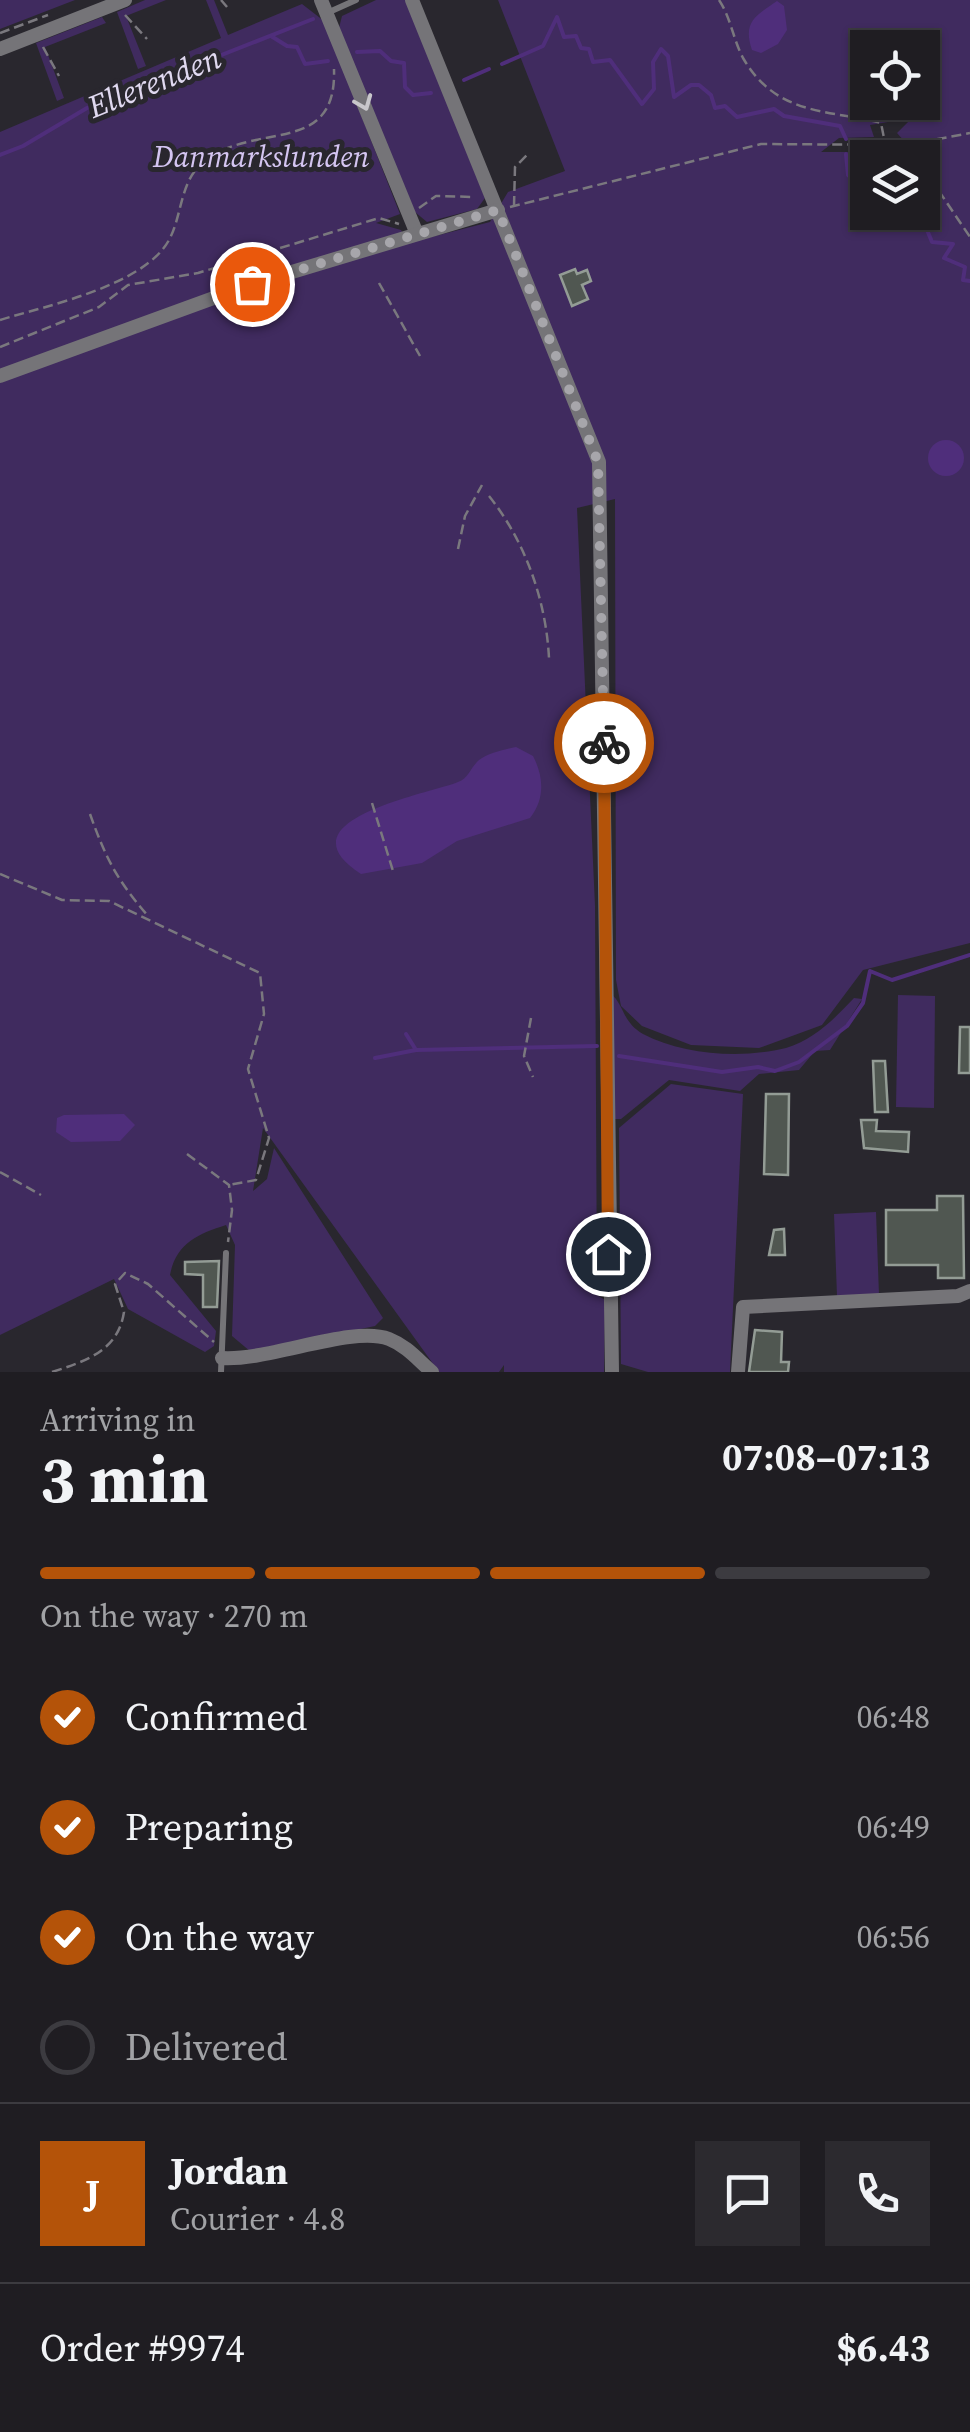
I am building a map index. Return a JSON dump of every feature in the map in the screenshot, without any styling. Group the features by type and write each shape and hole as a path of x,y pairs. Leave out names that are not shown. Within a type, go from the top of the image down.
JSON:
{"street":[{"path":"412,0 591,436 602,494 612,1372"},
{"path":"324,6 414,228"},
{"path":"0,49 126,8"},
{"path":"0,376 414,228 498,210"},
{"path":"738,1372 743,1307 836,1305 958,1296 970,1291"},
{"path":"222,1360 250,1360 370,1334 410,1351 432,1372"}],"lane":[{"path":"324,6 356,0"},
{"path":"222,1360 226,1253"}],"path":[{"path":"222,0 227,7"},
{"path":"719,0 742,56 761,80 809,110 881,122 884,140"},
{"path":"126,8 147,39"},
{"path":"46,48 59,76"},
{"path":"0,320 83,298 156,256 172,235 187,184 200,164 239,146 302,129 326,117 335,94 334,64"},
{"path":"933,140 970,133"},
{"path":"498,210 761,144 793,140 850,144"},
{"path":"514,206 515,167 529,153"},
{"path":"0,348 99,308 128,285 198,273 379,218 414,228 426,200 436,196 466,199 491,193"},
{"path":"940,193 970,237"},
{"path":"379,283 420,356"},
{"path":"458,549 464,516 482,485"},
{"path":"489,496 512,526 544,604 549,658"},
{"path":"372,803 393,871"},
{"path":"90,814 100,849 116,879 149,917"},
{"path":"0,874 62,900 109,901 260,973 264,1014 248,1069 268,1122 269,1138 256,1180 229,1185"},
{"path":"531,1018 524,1050 526,1067 533,1077"},
{"path":"187,1154 229,1185 232,1210 226,1253"},
{"path":"0,1172 41,1195"},
{"path":"52,1372 74,1366 112,1344 124,1312 115,1284 125,1272 148,1284 222,1360"}],"green space":[{"path":"0,0 75,0 0,29"},
{"path":"145,0 166,0 126,16 146,66 138,69 117,12"},
{"name":"Danmarkslunden","path":"206,0 214,0 228,35 302,4 324,21 400,214 376,223 401,230 408,243 490,222 508,192 565,171 498,0 970,0 970,943 863,970 822,1025 759,1048 691,1045 642,1026 621,1006 616,980 615,499 577,508 595,906 597,1295 605,1300 604,1372 504,1372 504,1365 499,1372 439,1372 263,1128 253,1191 267,1179 274,1148 383,1318 375,1326 251,1352 232,1336 235,1245 226,1225 183,1247 170,1275 216,1331 214,1346 205,1352 128,1309 114,1279 0,1335 0,132 221,38","holes":["850,30 940,30 940,120 910,120 897,133 903,140 940,140 940,230 850,230 850,152 821,152 839,138 874,137 870,125 900,120 850,120"]},
{"path":"376,0 406,0 485,198 477,209 427,222 415,212 339,28 342,16"},
{"path":"102,17 106,23 45,47 64,98 57,101 36,43"},
{"path":"611,994 631,1024 643,1034 676,1047 732,1054 786,1048 806,1040 854,998 862,999 830,1050 815,1051 799,1070 759,1074 740,1091 669,1080 621,1119 613,1119"},
{"path":"898,995 935,996 934,1108 896,1107"},
{"path":"671,1084 743,1094 730,1372 648,1372 621,1364 619,1128"},
{"path":"876,1212 879,1295 837,1296 834,1214"}],"shaded area":[{"path":"777,1 784,6 787,30 778,44 761,53 752,50 750,25"},
{"path":"946,440 959,445 964,458 959,471 946,476 933,471 928,458 933,445"},
{"path":"516,747 533,756 539,772 540,796 530,818 457,841 422,863 361,874 340,855 337,839 347,824 392,802 458,782 483,758"},
{"path":"124,1114 135,1125 120,1141 71,1142 56,1132 57,1118 64,1115"}],"building":[{"path":"575,269 577,274 587,270 591,281 582,285 588,299 572,306 560,275"},
{"path":"960,1027 970,1027 970,1073 959,1073"},
{"path":"873,1061 885,1061 888,1112 875,1112"},
{"path":"766,1094 789,1094 788,1175 764,1174"},
{"path":"861,1120 877,1120 876,1131 909,1132 908,1152 864,1148"},
{"path":"937,1196 963,1196 964,1278 938,1278 938,1265 886,1265 886,1210 937,1210"},
{"path":"784,1229 785,1255 769,1255 774,1230"},
{"path":"219,1261 217,1307 203,1307 203,1275 185,1274 185,1262"},
{"path":"755,1330 782,1332 781,1362 789,1362 788,1372 749,1372"}],"waterway":[{"path":"502,64 543,46 557,17 564,37 576,36 581,48 589,49 593,62 610,60 642,104 654,89 653,62 661,49 668,56 674,97 691,85 699,85 711,95 715,108 725,106 737,117 774,109 784,116 840,126 846,139"},
{"name":"Ellerenden","path":"0,155 23,146 87,108 313,19"},
{"path":"271,36 297,47 305,64 328,61"},
{"path":"357,52 380,51 391,61 404,63 405,87 413,95 431,93"},
{"path":"464,80 489,69"},
{"path":"846,154 850,177"},
{"path":"927,230 932,242 953,244 944,258 965,267 963,280 970,281"},
{"path":"619,1056 722,1072 758,1067 775,1071 799,1062 847,1026 863,1003 870,971 892,980 970,955"},
{"path":"406,1034 416,1050"},
{"path":"375,1058 416,1050 597,1046"}],"way so far":[{"path":"252,284 498,210 591,436 598,462 602,494 604,743"}],"route":[{"path":"604,743 608,1254"}]}
